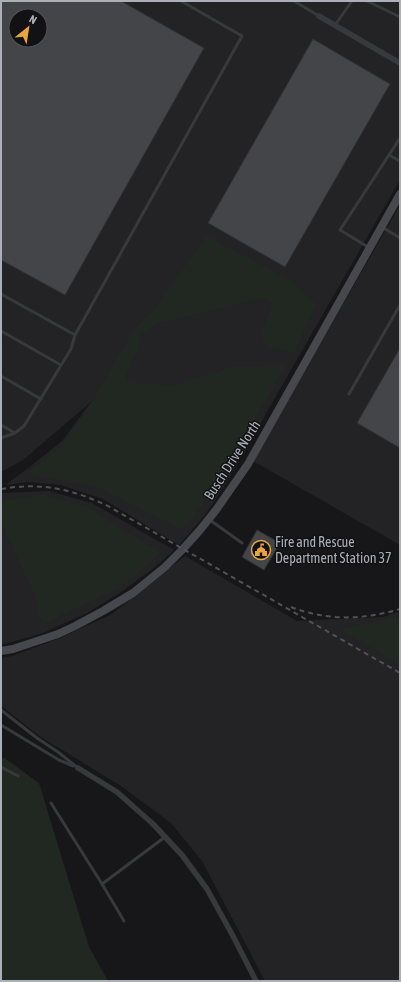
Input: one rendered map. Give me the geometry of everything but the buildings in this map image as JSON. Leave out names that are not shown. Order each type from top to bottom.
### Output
[{"type":"street","points":[[320,16],[400,63]]},
{"type":"street","name":"Busch Drive North","points":[[1,651],[13,649],[58,634],[103,612],[165,567],[183,549],[208,519],[248,464],[400,194]]},
{"type":"street","points":[[78,768],[117,792],[153,824],[182,855],[206,889],[233,936],[256,981]]},
{"type":"lane","points":[[1,438],[24,426],[71,349],[75,335],[242,36],[181,1]]},
{"type":"lane","points":[[294,1],[320,16]]},
{"type":"lane","points":[[334,24],[352,1]]},
{"type":"lane","points":[[367,1],[400,17]]},
{"type":"lane","points":[[370,248],[340,230],[400,138]]},
{"type":"lane","points":[[389,155],[400,161]]},
{"type":"lane","points":[[382,227],[400,238]]},
{"type":"lane","points":[[1,294],[75,335]]},
{"type":"lane","points":[[350,394],[400,305]]},
{"type":"lane","points":[[1,331],[61,365]]},
{"type":"lane","points":[[1,376],[41,399]]},
{"type":"lane","points":[[1,425],[14,432]]},
{"type":"lane","points":[[208,519],[242,543]]},
{"type":"lane","points":[[1,710],[78,768]]},
{"type":"lane","points":[[1,726],[59,760],[78,768]]},
{"type":"lane","points":[[1,767],[18,776]]},
{"type":"lane","points":[[51,803],[124,921]]},
{"type":"lane","points":[[102,884],[165,837]]},
{"type":"shaded area","points":[[1,1],[400,1],[400,180],[225,485],[205,515],[179,545],[103,499],[61,485],[30,482],[5,485],[62,441],[91,402],[23,460],[1,472]]},
{"type":"shaded area","points":[[400,205],[400,545],[253,461]]},
{"type":"shaded area","points":[[206,236],[292,281],[316,304],[294,353],[266,347],[261,334],[273,304],[265,298],[158,323],[141,335],[139,351],[130,363],[126,378],[130,383],[176,385],[232,367],[286,365],[212,492],[182,530],[97,487],[32,475],[30,471],[64,443],[92,402],[133,331],[158,305]]},
{"type":"shaded area","points":[[49,491],[92,503],[174,550],[155,567],[124,590],[89,612],[43,633],[1,645],[1,493]]},
{"type":"shaded area","points":[[43,495],[89,508],[160,553],[122,587],[42,624],[34,594],[1,522],[1,501]]},
{"type":"shaded area","points":[[185,556],[297,621],[383,617],[400,611],[400,981],[265,981],[202,861],[171,823],[121,786],[41,737],[1,706],[1,658],[12,656],[58,639],[112,614]]},
{"type":"shaded area","points":[[399,617],[400,664],[340,629]]},
{"type":"shaded area","points":[[3,757],[39,783],[89,947],[108,981],[1,981],[1,764]]},
{"type":"railway","points":[[1,489],[30,486],[56,488],[95,500],[400,673]]},
{"type":"railway","points":[[291,607],[305,612],[332,617],[359,617],[386,613],[400,609]]},
{"type":"place","name":"Fire and Rescue Department Station 37","points":[[261,550]]}]
